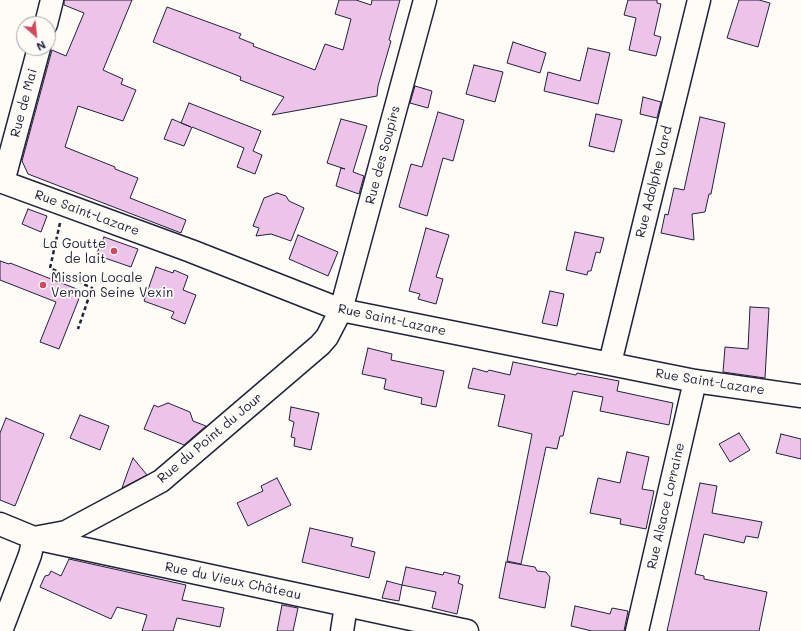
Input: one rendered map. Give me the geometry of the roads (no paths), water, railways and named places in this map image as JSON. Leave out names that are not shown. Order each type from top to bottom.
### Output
[{"type":"street","points":[[48,16],[52,0]]},
{"type":"street","name":"Rue des Soupirs","points":[[341,310],[425,0]]},
{"type":"street","name":"Rue Adolphe Vard","points":[[610,363],[699,0]]},
{"type":"street","name":"Rue de Mai","points":[[1,181],[37,56]]},
{"type":"street","name":"Rue Saint-Lazare","points":[[1,181],[192,252],[341,310],[695,381],[801,396]]},
{"type":"street","name":"Rue du Point du Jour","points":[[34,538],[66,532],[161,481],[320,345],[327,337],[341,310]]},
{"type":"street","name":"Rue Alsace Lorraine","points":[[637,631],[695,381]]},
{"type":"street","name":"Rue du Vieux Château","points":[[0,524],[34,538],[467,631]]},
{"type":"street","points":[[1,631],[30,555],[34,538]]},
{"type":"street","points":[[342,631],[346,606]]},
{"type":"place","name":"La Goutte de lait","points":[[114,251]]},
{"type":"place","name":"Mission Locale Vernon Seine Vexin","points":[[43,285]]}]
